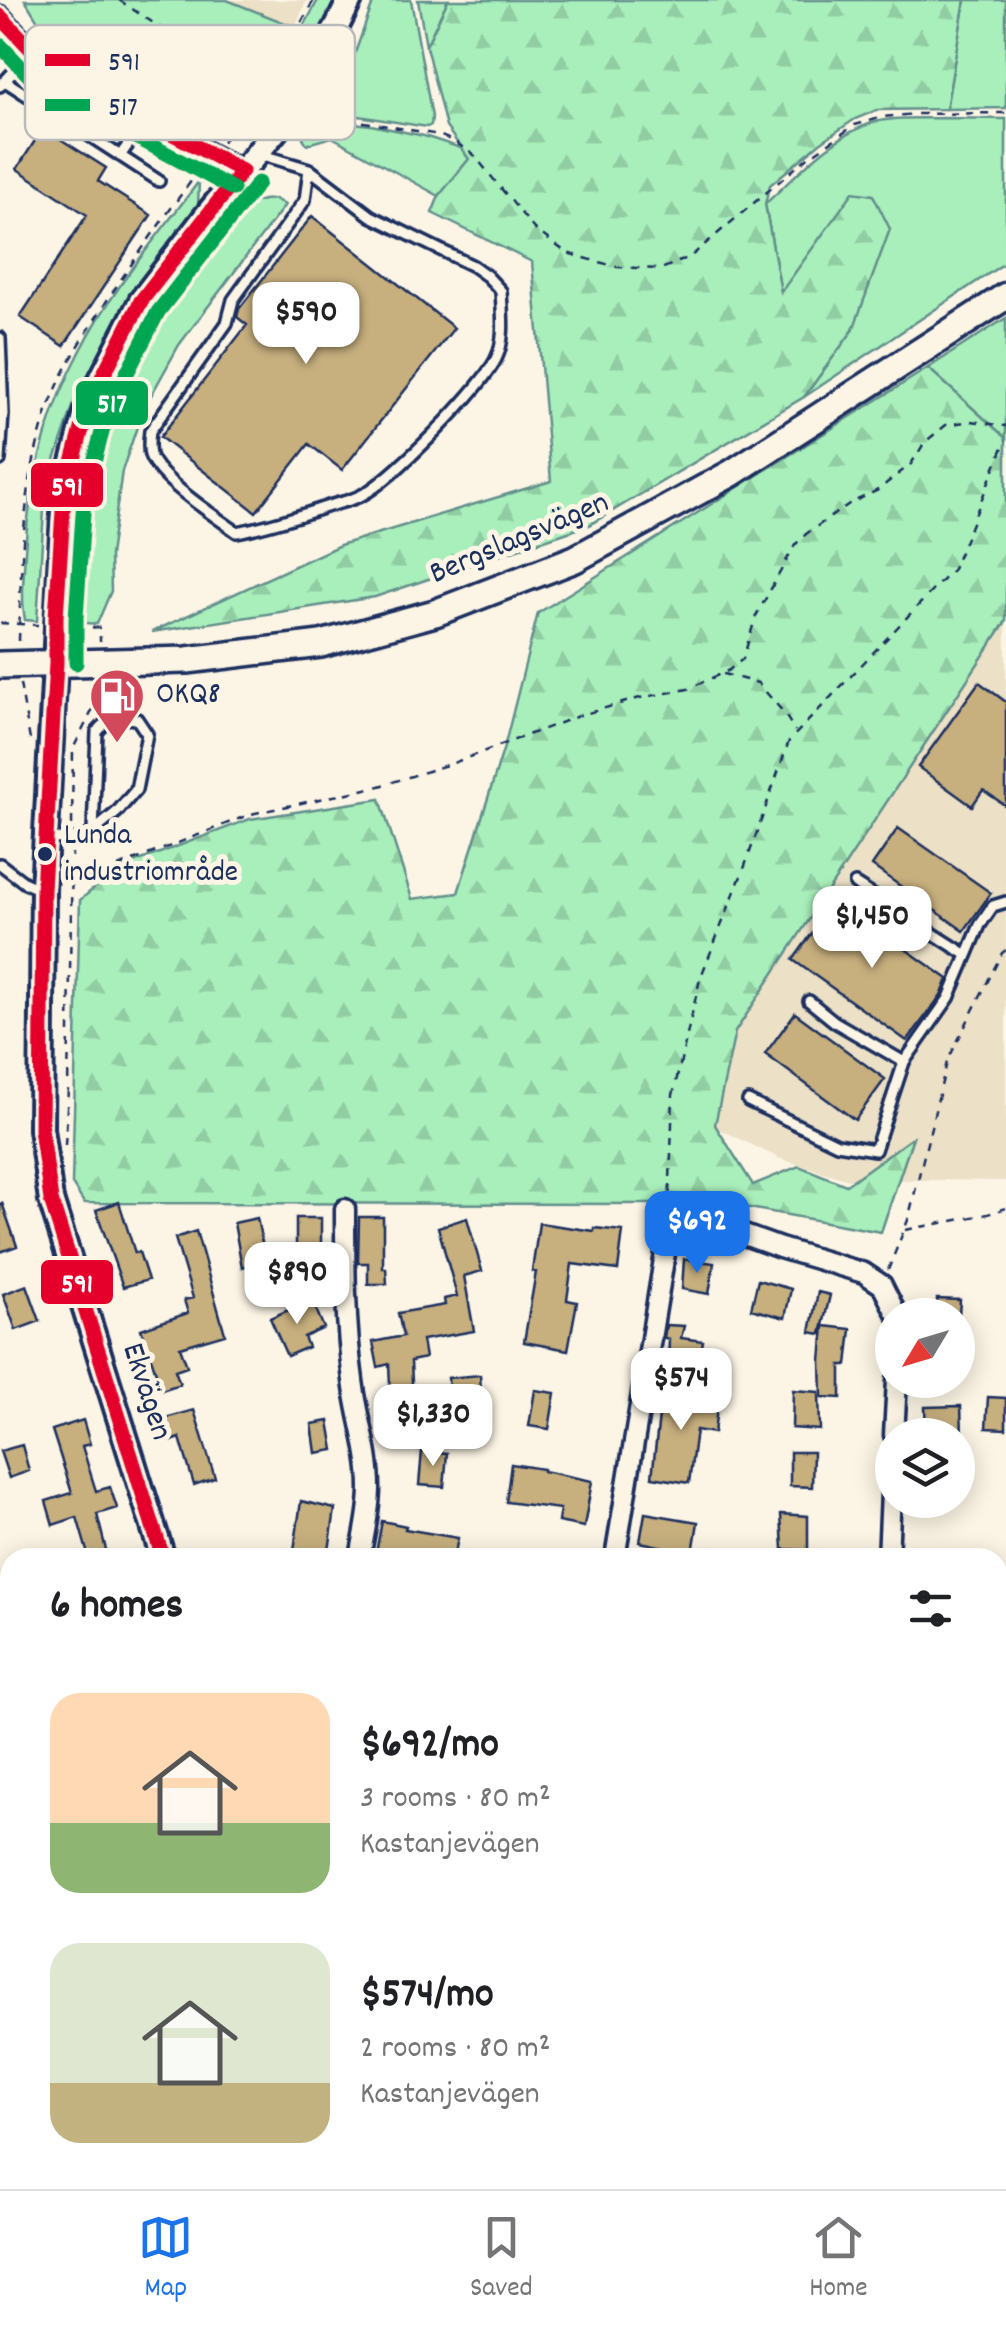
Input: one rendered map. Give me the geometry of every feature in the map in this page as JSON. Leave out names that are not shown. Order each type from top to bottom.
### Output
[{"type":"main road","name":"Bergslagsvägen","points":[[0,665],[187,660],[321,644],[436,613],[575,559],[732,473],[1006,296]]},
{"type":"street","name":"Ekvägen","points":[[338,25],[350,0]]},
{"type":"street","points":[[0,16],[25,43]]},
{"type":"street","points":[[198,140],[249,162]]},
{"type":"street","name":"Ekvägen","points":[[160,1548],[49,1188],[41,1129],[44,890],[64,496],[89,403],[141,301],[268,140]]},
{"type":"street","points":[[346,1209],[348,1342],[370,1488],[361,1548]]},
{"type":"street","points":[[617,1548],[668,1236],[678,1225],[691,1220],[726,1228],[864,1273],[882,1285],[888,1298]]},
{"type":"street","points":[[888,1548],[890,1518]]},
{"type":"lane","points":[[25,60],[2,84],[25,98]]},
{"type":"lane","points":[[94,140],[159,181]]},
{"type":"lane","points":[[120,156],[131,140]]},
{"type":"lane","points":[[249,162],[310,169],[371,216],[473,266],[501,291],[502,330],[497,357],[480,384],[400,465],[364,494],[279,523],[237,532],[186,494],[153,462],[148,450],[150,431],[226,323],[233,300],[305,200],[310,169]]},
{"type":"lane","points":[[0,338],[4,414],[0,460]]},
{"type":"lane","points":[[46,838],[83,840],[117,812],[136,790],[147,734],[137,719],[111,717],[96,732],[93,831]]},
{"type":"lane","points":[[0,864],[25,884],[44,890]]},
{"type":"lane","points":[[855,884],[967,955]]},
{"type":"lane","points":[[748,1101],[837,1144],[875,1150],[904,1062],[949,998],[980,926],[993,906],[1006,902]]},
{"type":"lane","points":[[810,1001],[835,1022],[904,1062]]},
{"type":"path","points":[[119,0],[156,25]]},
{"type":"path","points":[[300,25],[314,0]]},
{"type":"path","points":[[355,120],[439,134],[455,142],[474,154],[534,230],[566,253],[617,267],[661,269],[690,257],[807,158],[854,124],[916,114],[1006,113]]},
{"type":"path","points":[[72,878],[95,876],[251,814],[380,786],[581,715],[688,689],[721,674],[743,659],[756,616],[806,534],[849,504],[878,490],[911,464],[925,442],[946,426],[971,422],[1006,426]]},
{"type":"path","points":[[668,1236],[674,1096],[700,979],[789,741],[953,569],[1006,440]]},
{"type":"path","points":[[0,623],[19,625]]},
{"type":"path","points":[[64,1150],[73,749],[100,693],[100,662]]},
{"type":"path","points":[[721,674],[758,683],[796,732]]},
{"type":"path","points":[[882,1285],[904,1231],[946,1062],[1006,950]]},
{"type":"path","points":[[904,1231],[1006,1208]]},
{"type":"shaded area","points":[[227,0],[307,0],[296,25]]},
{"type":"shaded area","points":[[1006,620],[1006,1181],[846,1179],[781,1159],[705,1122],[729,1027]]},
{"type":"green space","points":[[25,0],[227,0],[290,25],[40,25]]},
{"type":"green space","points":[[318,0],[335,0],[322,25],[305,25]]},
{"type":"green space","points":[[374,0],[411,0],[431,125],[355,115],[355,53]]},
{"type":"green space","points":[[418,0],[448,0],[426,46]]},
{"type":"green space","points":[[448,0],[965,0],[946,109],[877,110],[855,119],[770,185],[765,204],[781,292],[853,192],[873,195],[890,229],[853,330],[804,397],[589,525],[375,597],[152,632],[340,545],[551,481],[532,262],[432,213],[439,196],[469,159],[446,127],[426,46]]},
{"type":"green space","points":[[965,0],[1006,0],[1006,108],[946,109]]},
{"type":"green space","points":[[889,119],[1006,119],[1006,262],[804,397],[853,330],[781,293],[765,204],[815,158],[857,129]]},
{"type":"green space","points":[[355,123],[424,136],[461,148],[469,159],[439,196],[337,140],[355,140]]},
{"type":"green space","points":[[199,181],[198,207],[112,329],[76,398],[55,460],[44,510],[37,621],[25,620],[27,525],[42,448],[58,399],[106,307]]},
{"type":"green space","points":[[275,199],[285,205],[179,345],[142,412],[122,471],[110,555],[111,591],[97,624],[76,622],[80,483],[91,444],[106,426],[120,397],[137,346],[239,207]]},
{"type":"green space","points":[[1006,318],[1006,438],[928,368]]},
{"type":"green space","points":[[928,368],[1006,438],[1006,621],[735,1032],[715,1125],[753,1185],[799,1166],[846,1185],[913,1137],[881,1232],[673,1194],[656,1204],[84,1203],[72,1184],[80,900],[117,869],[250,819],[380,799],[412,899],[458,893],[505,744],[538,613]]},
{"type":"building","points":[[35,140],[62,140],[106,168],[98,181],[151,215],[64,346],[20,317],[87,215],[17,169]]},
{"type":"building","points":[[312,216],[454,328],[342,470],[309,444],[256,512],[160,437],[247,325],[237,317],[239,309]]},
{"type":"building","points":[[979,682],[1006,702],[1006,806],[983,790],[972,806],[918,767]]},
{"type":"building","points":[[898,828],[991,893],[964,931],[872,866]]},
{"type":"building","points":[[836,900],[948,979],[942,994],[907,1041],[793,960]]},
{"type":"building","points":[[795,1013],[885,1079],[855,1120],[765,1054]]},
{"type":"building","points":[[119,1202],[148,1280],[123,1287],[96,1210]]},
{"type":"building","points":[[0,1204],[17,1246],[0,1252]]},
{"type":"building","points":[[359,1217],[383,1217],[383,1268],[387,1284],[368,1284],[368,1263],[358,1263]]},
{"type":"building","points":[[257,1218],[266,1262],[242,1267],[234,1223]]},
{"type":"building","points":[[296,1218],[321,1218],[321,1262],[296,1262]]},
{"type":"building","points":[[467,1218],[482,1271],[464,1276],[474,1331],[422,1340],[425,1358],[411,1361],[414,1426],[392,1427],[389,1364],[378,1367],[373,1342],[403,1336],[398,1313],[445,1305],[444,1299],[457,1296],[438,1227]]},
{"type":"building","points":[[539,1223],[623,1231],[618,1270],[572,1264],[567,1300],[577,1302],[568,1350],[524,1342],[536,1272],[532,1271]]},
{"type":"building","points":[[196,1231],[225,1334],[180,1347],[187,1366],[175,1370],[180,1384],[162,1390],[141,1329],[188,1313],[184,1300],[193,1298],[175,1238]]},
{"type":"building","points":[[684,1259],[714,1263],[709,1294],[682,1289]]},
{"type":"building","points":[[758,1280],[791,1289],[785,1318],[751,1309]]},
{"type":"building","points":[[27,1285],[40,1321],[16,1330],[3,1294]]},
{"type":"building","points":[[818,1292],[830,1295],[821,1334],[810,1332]]},
{"type":"building","points":[[312,1300],[324,1328],[304,1337],[308,1347],[287,1356],[270,1318]]},
{"type":"building","points":[[666,1325],[684,1326],[681,1338],[703,1341],[699,1362],[691,1360],[690,1368],[668,1366]]},
{"type":"building","points":[[824,1326],[851,1329],[847,1365],[841,1365],[841,1398],[822,1397]]},
{"type":"building","points":[[480,1375],[483,1425],[452,1428],[448,1378]]},
{"type":"building","points":[[535,1390],[555,1393],[549,1429],[529,1426]]},
{"type":"building","points":[[662,1390],[718,1399],[714,1433],[696,1430],[689,1483],[652,1477]]},
{"type":"building","points":[[793,1390],[819,1392],[820,1430],[792,1428]]},
{"type":"building","points":[[988,1397],[1006,1398],[1006,1429],[986,1428]]},
{"type":"building","points":[[961,1406],[961,1418],[925,1418],[925,1407]]},
{"type":"building","points":[[194,1410],[215,1478],[194,1485],[180,1438],[172,1441],[165,1418]]},
{"type":"building","points":[[83,1420],[90,1444],[82,1446],[96,1491],[110,1487],[117,1508],[97,1514],[106,1548],[86,1548],[77,1517],[53,1525],[46,1501],[72,1493],[52,1430]]},
{"type":"building","points":[[329,1421],[334,1450],[316,1453],[312,1424]]},
{"type":"building","points":[[22,1445],[29,1471],[9,1478],[0,1451]]},
{"type":"building","points":[[422,1451],[447,1453],[444,1487],[419,1485]]},
{"type":"building","points":[[790,1452],[813,1452],[812,1487],[790,1486]]},
{"type":"building","points":[[511,1464],[592,1481],[584,1527],[558,1522],[560,1509],[506,1502]]},
{"type":"building","points":[[301,1501],[335,1509],[329,1548],[294,1548]]},
{"type":"building","points":[[645,1513],[698,1522],[694,1548],[640,1542]]},
{"type":"building","points":[[781,1514],[808,1516],[808,1548],[783,1548]]},
{"type":"building","points":[[382,1521],[458,1538],[456,1548],[377,1548]]},
{"type":"transit line","name":"591","points":[[0,16],[25,43]]},
{"type":"transit line","name":"517","points":[[0,45],[25,71]]},
{"type":"transit line","name":"517","points":[[142,140],[233,189]]},
{"type":"transit line","name":"591","points":[[184,140],[242,171]]},
{"type":"transit line","name":"591","points":[[160,1548],[51,1200],[41,1129],[43,890],[56,617],[64,496],[89,403],[141,301],[242,171]]},
{"type":"transit line","name":"517","points":[[76,663],[84,499],[108,410],[158,312],[258,183]]},
{"type":"place","name":"OKQ8","points":[[117,745]]},
{"type":"place","name":"Lunda industriområde","points":[[45,854]]}]
